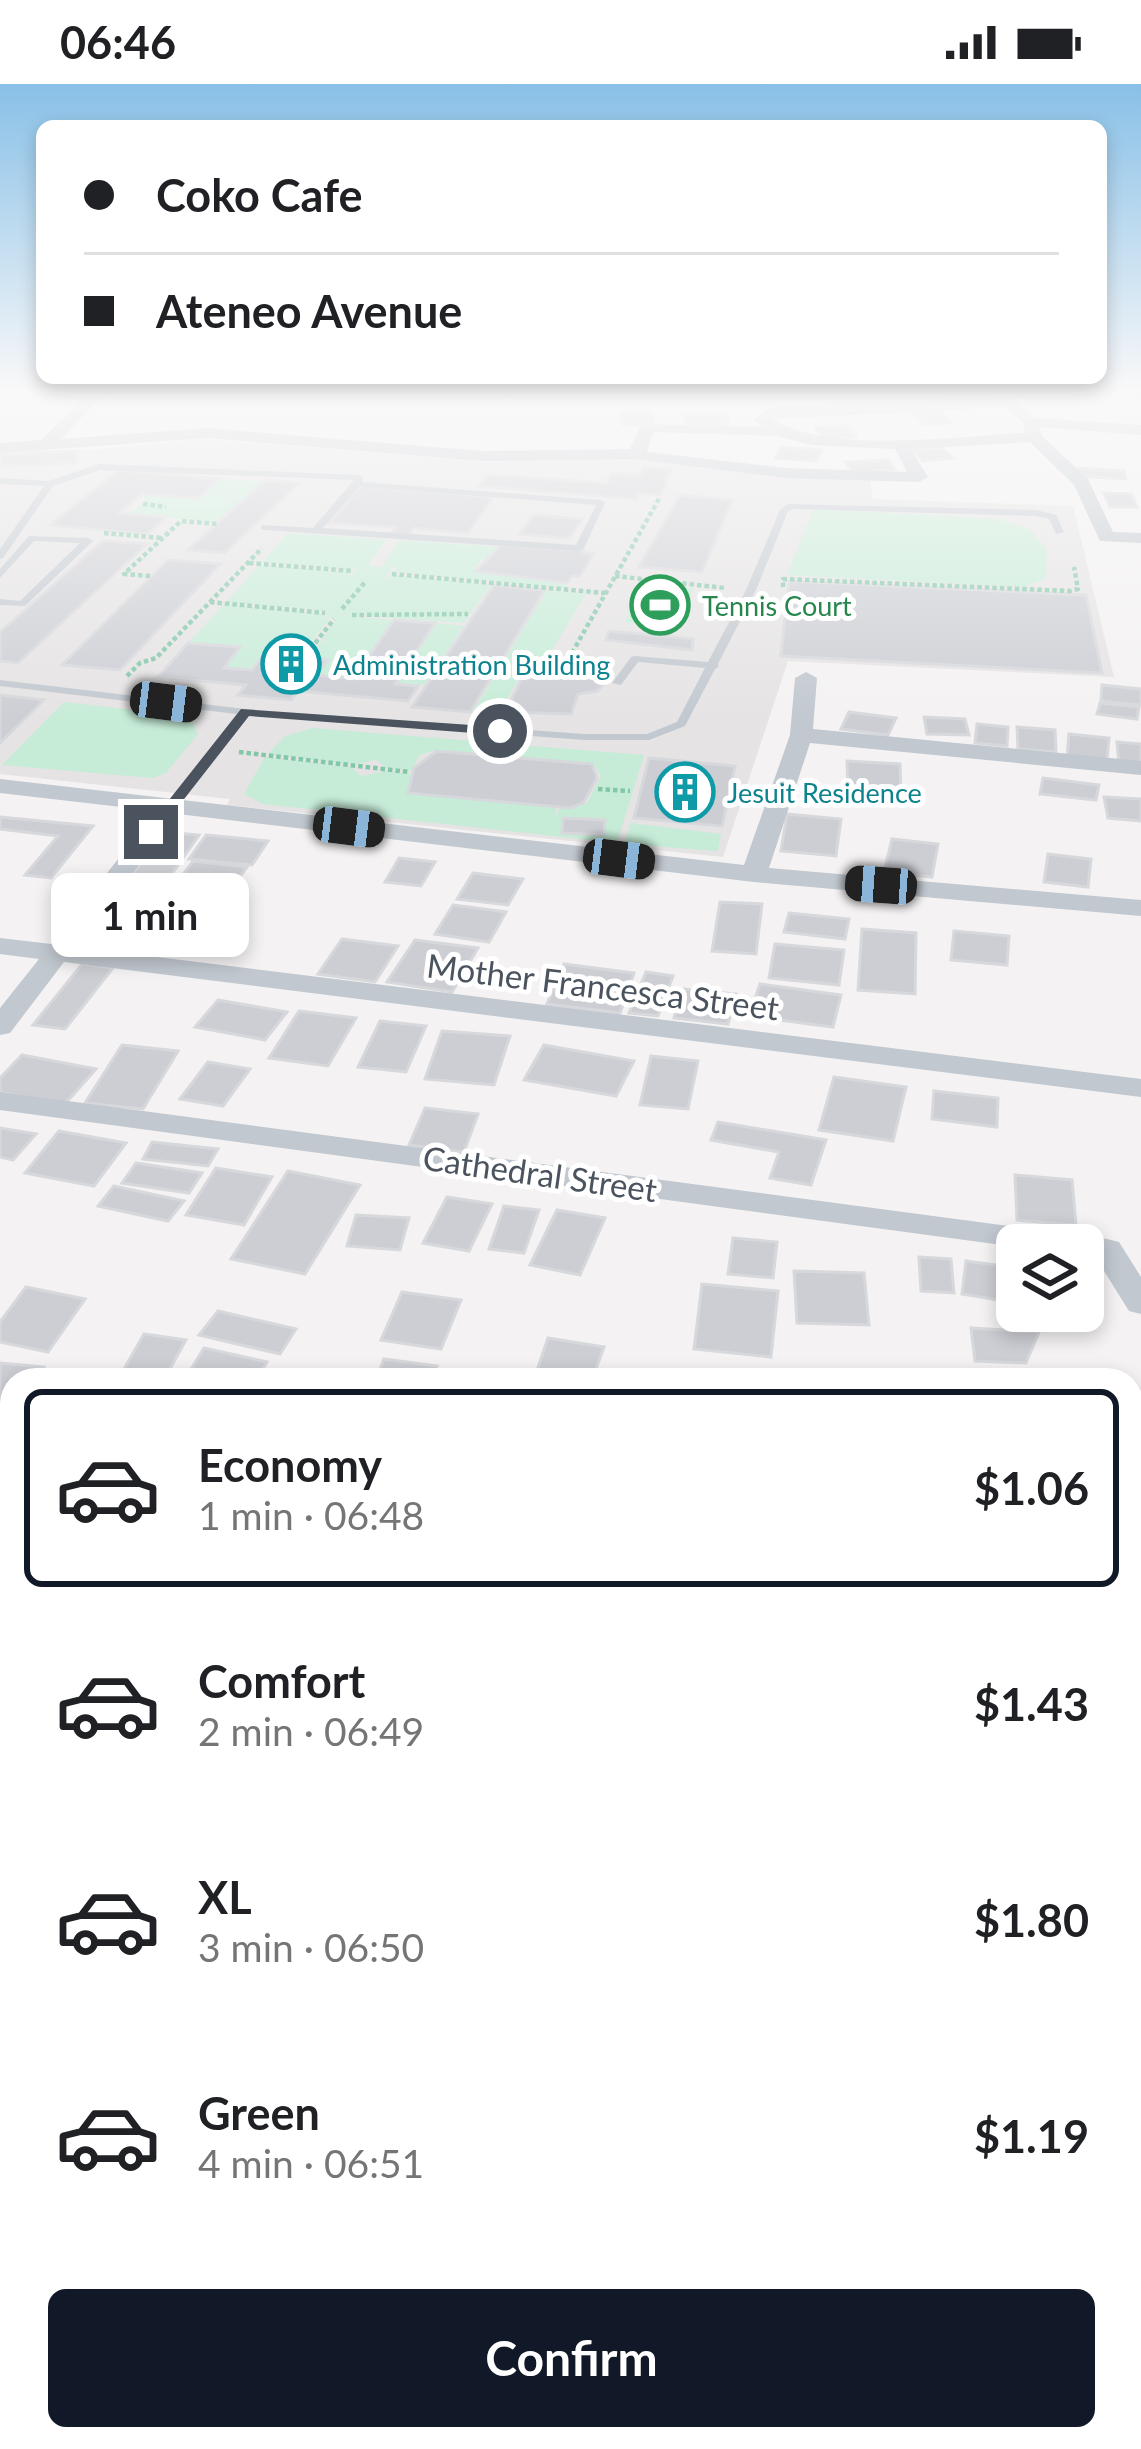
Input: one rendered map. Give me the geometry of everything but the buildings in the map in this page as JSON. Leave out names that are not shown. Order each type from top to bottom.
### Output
[{"type":"street","points":[[1090,501],[1106,537],[1141,538]]},
{"type":"street","points":[[754,874],[801,735],[806,678]]},
{"type":"street","points":[[801,735],[1141,769]]},
{"type":"street","points":[[0,786],[754,874],[1141,908]]},
{"type":"street","points":[[0,1027],[172,806]]},
{"type":"street","name":"Mother Francesca Street","points":[[0,946],[1141,1088]]},
{"type":"street","name":"Cathedral Street","points":[[0,1101],[996,1234]]},
{"type":"street","name":"Cathedral Street","points":[[1104,1249],[1141,1303]]},
{"type":"lane","points":[[0,556],[38,501]]},
{"type":"lane","points":[[316,530],[342,501]]},
{"type":"lane","points":[[263,527],[579,548],[601,503],[580,501]]},
{"type":"lane","points":[[0,683],[245,712],[584,737],[649,737],[669,733],[681,724],[751,590],[784,510],[791,506],[1036,513],[1053,517],[1059,532]]},
{"type":"lane","points":[[0,602],[22,604],[88,541],[14,537]]},
{"type":"lane","points":[[0,575],[32,538]]},
{"type":"lane","points":[[617,683],[635,659],[713,666]]},
{"type":"lane","points":[[172,806],[245,712]]},
{"type":"path","points":[[572,653],[658,501]]},
{"type":"path","points":[[143,504],[166,507]]},
{"type":"path","points":[[150,576],[124,574],[181,521],[217,524]]},
{"type":"path","points":[[123,680],[140,663],[156,658],[285,528]]},
{"type":"path","points":[[248,562],[353,571]]},
{"type":"path","points":[[615,576],[782,592],[783,579],[1070,591],[1078,589],[1074,567]]},
{"type":"path","points":[[392,574],[605,593]]},
{"type":"path","points":[[342,609],[365,580]]},
{"type":"path","points":[[210,602],[325,613]]},
{"type":"path","points":[[352,615],[468,614]]},
{"type":"path","points":[[306,655],[334,619]]},
{"type":"path","points":[[214,749],[409,772]]},
{"type":"path","points":[[598,789],[630,791]]},
{"type":"shaded area","points":[[0,501],[941,501],[1073,506],[1114,677],[788,661],[723,857],[227,805],[230,799],[0,774]]},
{"type":"green space","points":[[144,501],[241,501],[216,522],[120,513]]},
{"type":"green space","points":[[813,509],[999,519],[1030,530],[1047,549],[1046,578],[1023,587],[787,575]]},
{"type":"green space","points":[[287,533],[386,540],[368,565],[382,567],[399,540],[498,547],[474,571],[567,584],[564,588],[394,572],[397,568],[393,567],[382,582],[390,575],[491,585],[464,623],[354,615],[351,610],[352,616],[393,620],[352,678],[317,675],[328,660],[310,658],[336,619],[327,618],[325,611],[227,602],[259,565],[350,572],[348,579],[359,565],[353,570],[263,562]]},
{"type":"green space","name":"Tennis Court","points":[[643,584],[694,588],[677,626],[625,622]]},
{"type":"green space","points":[[547,590],[586,594],[547,658],[530,657],[499,715],[473,712]]},
{"type":"green space","points":[[224,604],[320,613],[329,620],[299,657],[263,654],[250,669],[226,667],[242,647],[189,642]]},
{"type":"green space","points":[[437,623],[464,626],[424,685],[397,683]]},
{"type":"green space","points":[[64,702],[176,715],[193,722],[198,734],[166,773],[152,778],[2,765]]},
{"type":"green space","points":[[313,728],[644,755],[617,843],[263,804],[244,794],[265,757],[351,767],[361,776],[385,771],[411,774],[407,793],[556,808],[555,818],[559,809],[587,803],[601,776],[593,763],[436,750],[420,755],[411,771],[387,768],[376,760],[352,765],[268,754],[285,736]]},
{"type":"green space","points":[[631,823],[721,834],[718,851],[624,844]]},
{"type":"place","name":"Tennis Court","points":[[660,605]]},
{"type":"place","name":"Administration Building","points":[[291,664]]},
{"type":"place","name":"Jesuit Residence","points":[[685,792]]},
{"type":"route","points":[[151,832],[245,712],[500,731]]}]
